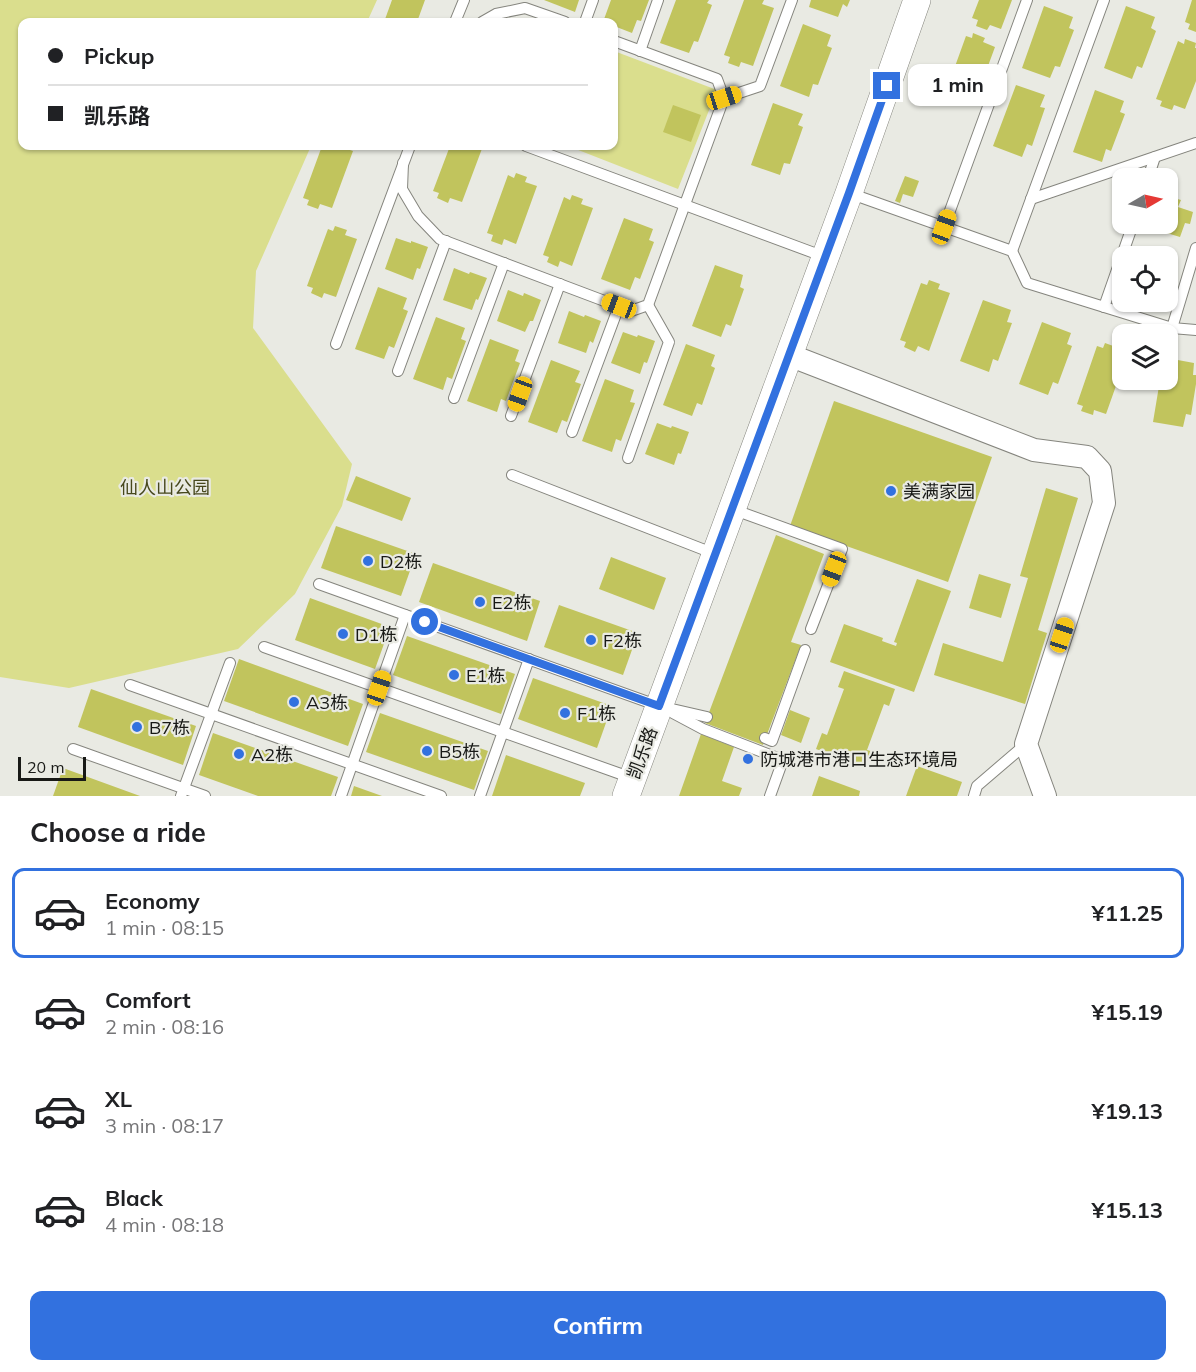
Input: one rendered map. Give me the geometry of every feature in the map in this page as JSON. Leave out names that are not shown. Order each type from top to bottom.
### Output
[{"type":"street","name":"凯乐路","points":[[629,787],[849,193],[917,0]]},
{"type":"street","points":[[789,356],[1034,450],[1087,457],[1100,471],[1104,503],[1026,744],[1045,796]]},
{"type":"lane","points":[[457,18],[464,0]]},
{"type":"lane","points":[[586,18],[593,0]]},
{"type":"lane","points":[[640,51],[658,0]]},
{"type":"lane","points":[[724,98],[760,86],[792,0]]},
{"type":"lane","points":[[944,227],[1027,0]]},
{"type":"lane","points":[[1104,0],[1012,251],[1027,283],[1159,324]]},
{"type":"lane","points":[[489,18],[527,4],[557,18]]},
{"type":"lane","points":[[618,43],[717,79],[724,98],[648,305],[669,342],[628,458]]},
{"type":"lane","points":[[1031,199],[1193,145],[1196,131]]},
{"type":"lane","points":[[336,344],[408,150]]},
{"type":"lane","points":[[537,150],[825,257]]},
{"type":"lane","points":[[1151,168],[1155,157]]},
{"type":"lane","points":[[403,163],[402,189],[418,216],[440,239],[631,311],[648,305]]},
{"type":"lane","points":[[849,193],[1012,251]]},
{"type":"lane","points":[[1104,307],[1130,234]]},
{"type":"lane","points":[[398,371],[446,241]]},
{"type":"lane","points":[[1173,324],[1196,248]]},
{"type":"lane","points":[[454,398],[504,263]]},
{"type":"lane","points":[[512,416],[560,284]]},
{"type":"lane","points":[[572,432],[619,306]]},
{"type":"lane","points":[[1178,328],[1196,330]]},
{"type":"lane","points":[[513,474],[715,554]]},
{"type":"lane","points":[[732,509],[842,549],[811,628]]},
{"type":"lane","points":[[319,584],[659,706],[707,717]]},
{"type":"lane","points":[[341,796],[405,615]]},
{"type":"lane","points":[[264,647],[503,732],[629,787]]},
{"type":"lane","points":[[765,738],[772,741],[805,650]]},
{"type":"lane","points":[[480,796],[529,659]]},
{"type":"lane","points":[[183,792],[230,663]]},
{"type":"lane","points":[[130,685],[441,796]]},
{"type":"lane","points":[[659,706],[703,729],[783,760],[770,796]]},
{"type":"lane","points":[[974,796],[977,786],[1026,744]]},
{"type":"lane","points":[[73,749],[183,792],[205,796]]},
{"type":"green space","name":"仙人山公园","points":[[0,0],[377,0],[369,18],[18,18],[18,150],[309,150],[256,271],[253,328],[352,464],[342,506],[295,594],[238,649],[69,688],[0,677]]},
{"type":"green space","points":[[618,53],[717,90],[678,189],[578,150],[618,150]]},
{"type":"building","points":[[392,0],[425,0],[418,18],[385,18]]},
{"type":"building","points":[[544,0],[579,0],[575,12]]},
{"type":"building","points":[[611,0],[649,0],[641,21],[637,20],[632,33],[618,28],[618,18],[604,18]]},
{"type":"building","points":[[676,0],[709,0],[707,3],[712,5],[698,42],[694,41],[689,53],[660,43]]},
{"type":"building","points":[[744,0],[764,0],[762,4],[774,8],[753,66],[741,62],[739,67],[728,63],[730,57],[724,55]]},
{"type":"building","points":[[811,0],[850,0],[847,7],[843,4],[838,17],[809,7]]},
{"type":"building","points":[[979,0],[1012,0],[1001,29],[990,25],[987,30],[976,26],[978,20],[972,18]]},
{"type":"building","points":[[1192,0],[1196,0],[1196,32],[1188,29],[1190,24],[1185,22]]},
{"type":"building","points":[[1044,6],[1073,17],[1069,28],[1074,30],[1060,67],[1055,66],[1050,78],[1022,68]]},
{"type":"building","points":[[1126,6],[1155,17],[1151,28],[1156,31],[1142,68],[1137,66],[1132,79],[1104,68]]},
{"type":"building","points":[[803,24],[831,35],[827,46],[832,48],[818,85],[813,84],[809,97],[780,86]]},
{"type":"building","points":[[973,33],[985,38],[983,42],[995,47],[974,104],[962,100],[960,105],[949,101],[951,96],[945,94],[966,36],[972,38]]},
{"type":"building","points":[[1185,39],[1196,43],[1196,81],[1185,109],[1174,105],[1172,110],[1160,106],[1162,101],[1156,99],[1178,41],[1184,44]]},
{"type":"building","points":[[1016,85],[1045,95],[1040,107],[1045,108],[1032,146],[1027,144],[1022,157],[993,146]]},
{"type":"building","points":[[1095,90],[1124,101],[1120,112],[1125,114],[1111,151],[1106,149],[1102,162],[1073,152]]},
{"type":"building","points":[[773,103],[803,114],[798,125],[803,127],[790,164],[784,163],[780,175],[751,165]]},
{"type":"building","points":[[673,105],[701,115],[691,142],[663,132]]},
{"type":"building","points":[[321,150],[353,151],[332,208],[320,204],[318,209],[307,205],[309,200],[303,198]]},
{"type":"building","points":[[448,150],[482,150],[462,202],[450,198],[448,203],[437,198],[439,193],[433,191]]},
{"type":"building","points":[[516,173],[527,177],[525,182],[537,186],[516,244],[504,239],[502,245],[491,241],[493,235],[487,233],[508,175],[514,178]]},
{"type":"building","points":[[905,176],[919,181],[913,197],[903,194],[900,203],[895,201]]},
{"type":"building","points":[[572,195],[583,199],[581,204],[593,208],[572,266],[560,261],[558,267],[547,262],[549,257],[543,255],[564,197],[570,200]]},
{"type":"building","points":[[1178,207],[1193,212],[1190,224],[1185,223],[1180,237],[1170,234],[1178,234]]},
{"type":"building","points":[[624,218],[653,229],[649,240],[654,242],[640,279],[635,277],[630,290],[601,279]]},
{"type":"building","points":[[335,226],[347,230],[345,235],[357,239],[336,297],[324,293],[322,298],[311,293],[313,288],[307,286],[328,229],[333,231]]},
{"type":"building","points":[[396,238],[428,247],[420,269],[417,268],[413,280],[385,269]]},
{"type":"building","points":[[715,265],[743,275],[740,287],[744,289],[731,326],[726,324],[721,337],[692,326]]},
{"type":"building","points":[[454,268],[487,278],[472,310],[443,300]]},
{"type":"building","points":[[929,280],[940,284],[938,289],[950,293],[929,351],[918,346],[915,352],[904,347],[906,342],[900,340],[921,283],[927,285]]},
{"type":"building","points":[[378,287],[407,298],[403,309],[408,311],[394,348],[389,346],[384,359],[355,349]]},
{"type":"building","points":[[508,290],[541,300],[533,321],[530,321],[525,332],[497,321]]},
{"type":"building","points":[[983,300],[1011,310],[1007,322],[1012,323],[998,361],[993,359],[989,372],[960,361]]},
{"type":"building","points":[[569,311],[601,321],[593,343],[590,341],[586,353],[558,343]]},
{"type":"building","points":[[436,317],[465,328],[461,339],[466,341],[452,379],[447,377],[443,390],[413,379]]},
{"type":"building","points":[[1042,322],[1071,333],[1067,344],[1072,346],[1058,384],[1053,382],[1048,395],[1019,384]]},
{"type":"building","points":[[623,332],[655,341],[647,363],[644,362],[640,374],[611,363]]},
{"type":"building","points":[[490,339],[519,350],[515,361],[520,363],[506,401],[501,399],[497,412],[467,401]]},
{"type":"building","points":[[1105,343],[1112,346],[1112,390],[1115,390],[1106,414],[1094,410],[1093,415],[1081,411],[1083,406],[1077,404],[1097,346],[1103,348]]},
{"type":"building","points":[[686,344],[715,355],[711,366],[715,368],[702,405],[697,403],[692,416],[663,405]]},
{"type":"building","points":[[551,360],[580,371],[575,382],[581,384],[567,422],[562,420],[557,433],[528,422]]},
{"type":"building","points":[[1178,360],[1194,363],[1193,375],[1196,375],[1196,384],[1191,415],[1186,414],[1183,427],[1153,422],[1158,390],[1178,390]]},
{"type":"building","points":[[605,379],[634,390],[630,402],[635,403],[621,441],[616,439],[612,452],[582,441]]},
{"type":"building","name":"美满家园","points":[[834,401],[992,457],[948,582],[790,526]]},
{"type":"building","points":[[657,423],[689,432],[681,454],[678,453],[674,465],[645,454]]},
{"type":"building","points":[[356,476],[411,498],[402,521],[346,500]]},
{"type":"building","points":[[1046,488],[1078,498],[1038,630],[1047,633],[1025,704],[934,675],[943,643],[1003,662],[1028,578],[1020,576]]},
{"type":"building","name":"D2栋","points":[[336,526],[416,554],[401,596],[321,568]]},
{"type":"building","points":[[776,535],[824,554],[791,642],[801,645],[763,745],[705,723]]},
{"type":"building","points":[[611,557],[666,578],[654,610],[599,589]]},
{"type":"building","name":"E2栋","points":[[433,563],[540,601],[527,641],[419,602]]},
{"type":"building","points":[[979,574],[1011,584],[1001,618],[969,608]]},
{"type":"building","points":[[917,579],[951,591],[914,692],[830,662],[844,624],[883,638],[882,641],[896,646],[897,643],[894,642]]},
{"type":"building","name":"D1栋","points":[[310,598],[390,627],[375,669],[295,640]]},
{"type":"building","name":"F2栋","points":[[559,605],[638,633],[623,675],[544,647]]},
{"type":"building","name":"E1栋","points":[[407,636],[515,674],[501,714],[393,675]]},
{"type":"building","name":"A3栋","points":[[239,659],[363,704],[348,746],[224,701]]},
{"type":"building","points":[[844,671],[895,689],[889,706],[884,704],[867,750],[871,751],[865,767],[816,749],[822,733],[827,735],[844,689],[838,687]]},
{"type":"building","name":"F1栋","points":[[533,678],[612,706],[597,748],[518,719]]},
{"type":"building","name":"B7栋","points":[[91,689],[196,726],[183,765],[78,727]]},
{"type":"building","points":[[790,710],[810,718],[801,743],[781,735]]},
{"type":"building","name":"B5栋","points":[[380,713],[488,751],[474,790],[366,752]]},
{"type":"building","name":"A2栋","points":[[213,733],[338,777],[331,796],[258,796],[199,775]]},
{"type":"building","points":[[701,734],[734,747],[722,781],[742,788],[739,796],[679,796]]},
{"type":"building","points":[[506,755],[585,783],[580,796],[492,796]]},
{"type":"building","points":[[917,766],[962,782],[957,796],[906,796]]},
{"type":"building","points":[[63,768],[140,796],[53,796]]},
{"type":"building","points":[[819,776],[860,791],[859,796],[812,796]]},
{"type":"building","points":[[354,786],[382,796],[351,796]]},
{"type":"place","name":"美满家园","points":[[891,491]]},
{"type":"place","name":"D2栋","points":[[368,561]]},
{"type":"place","name":"E2栋","points":[[480,602]]},
{"type":"place","name":"D1栋","points":[[343,634]]},
{"type":"place","name":"F2栋","points":[[591,640]]},
{"type":"place","name":"E1栋","points":[[454,675]]},
{"type":"place","name":"A3栋","points":[[294,702]]},
{"type":"place","name":"F1栋","points":[[565,713]]},
{"type":"place","name":"B7栋","points":[[137,727]]},
{"type":"place","name":"B5栋","points":[[427,751]]},
{"type":"place","name":"A2栋","points":[[239,754]]},
{"type":"place","name":"防城港市港口生态环境局","points":[[748,759]]},
{"type":"route","points":[[425,622],[659,706],[887,86]]}]
